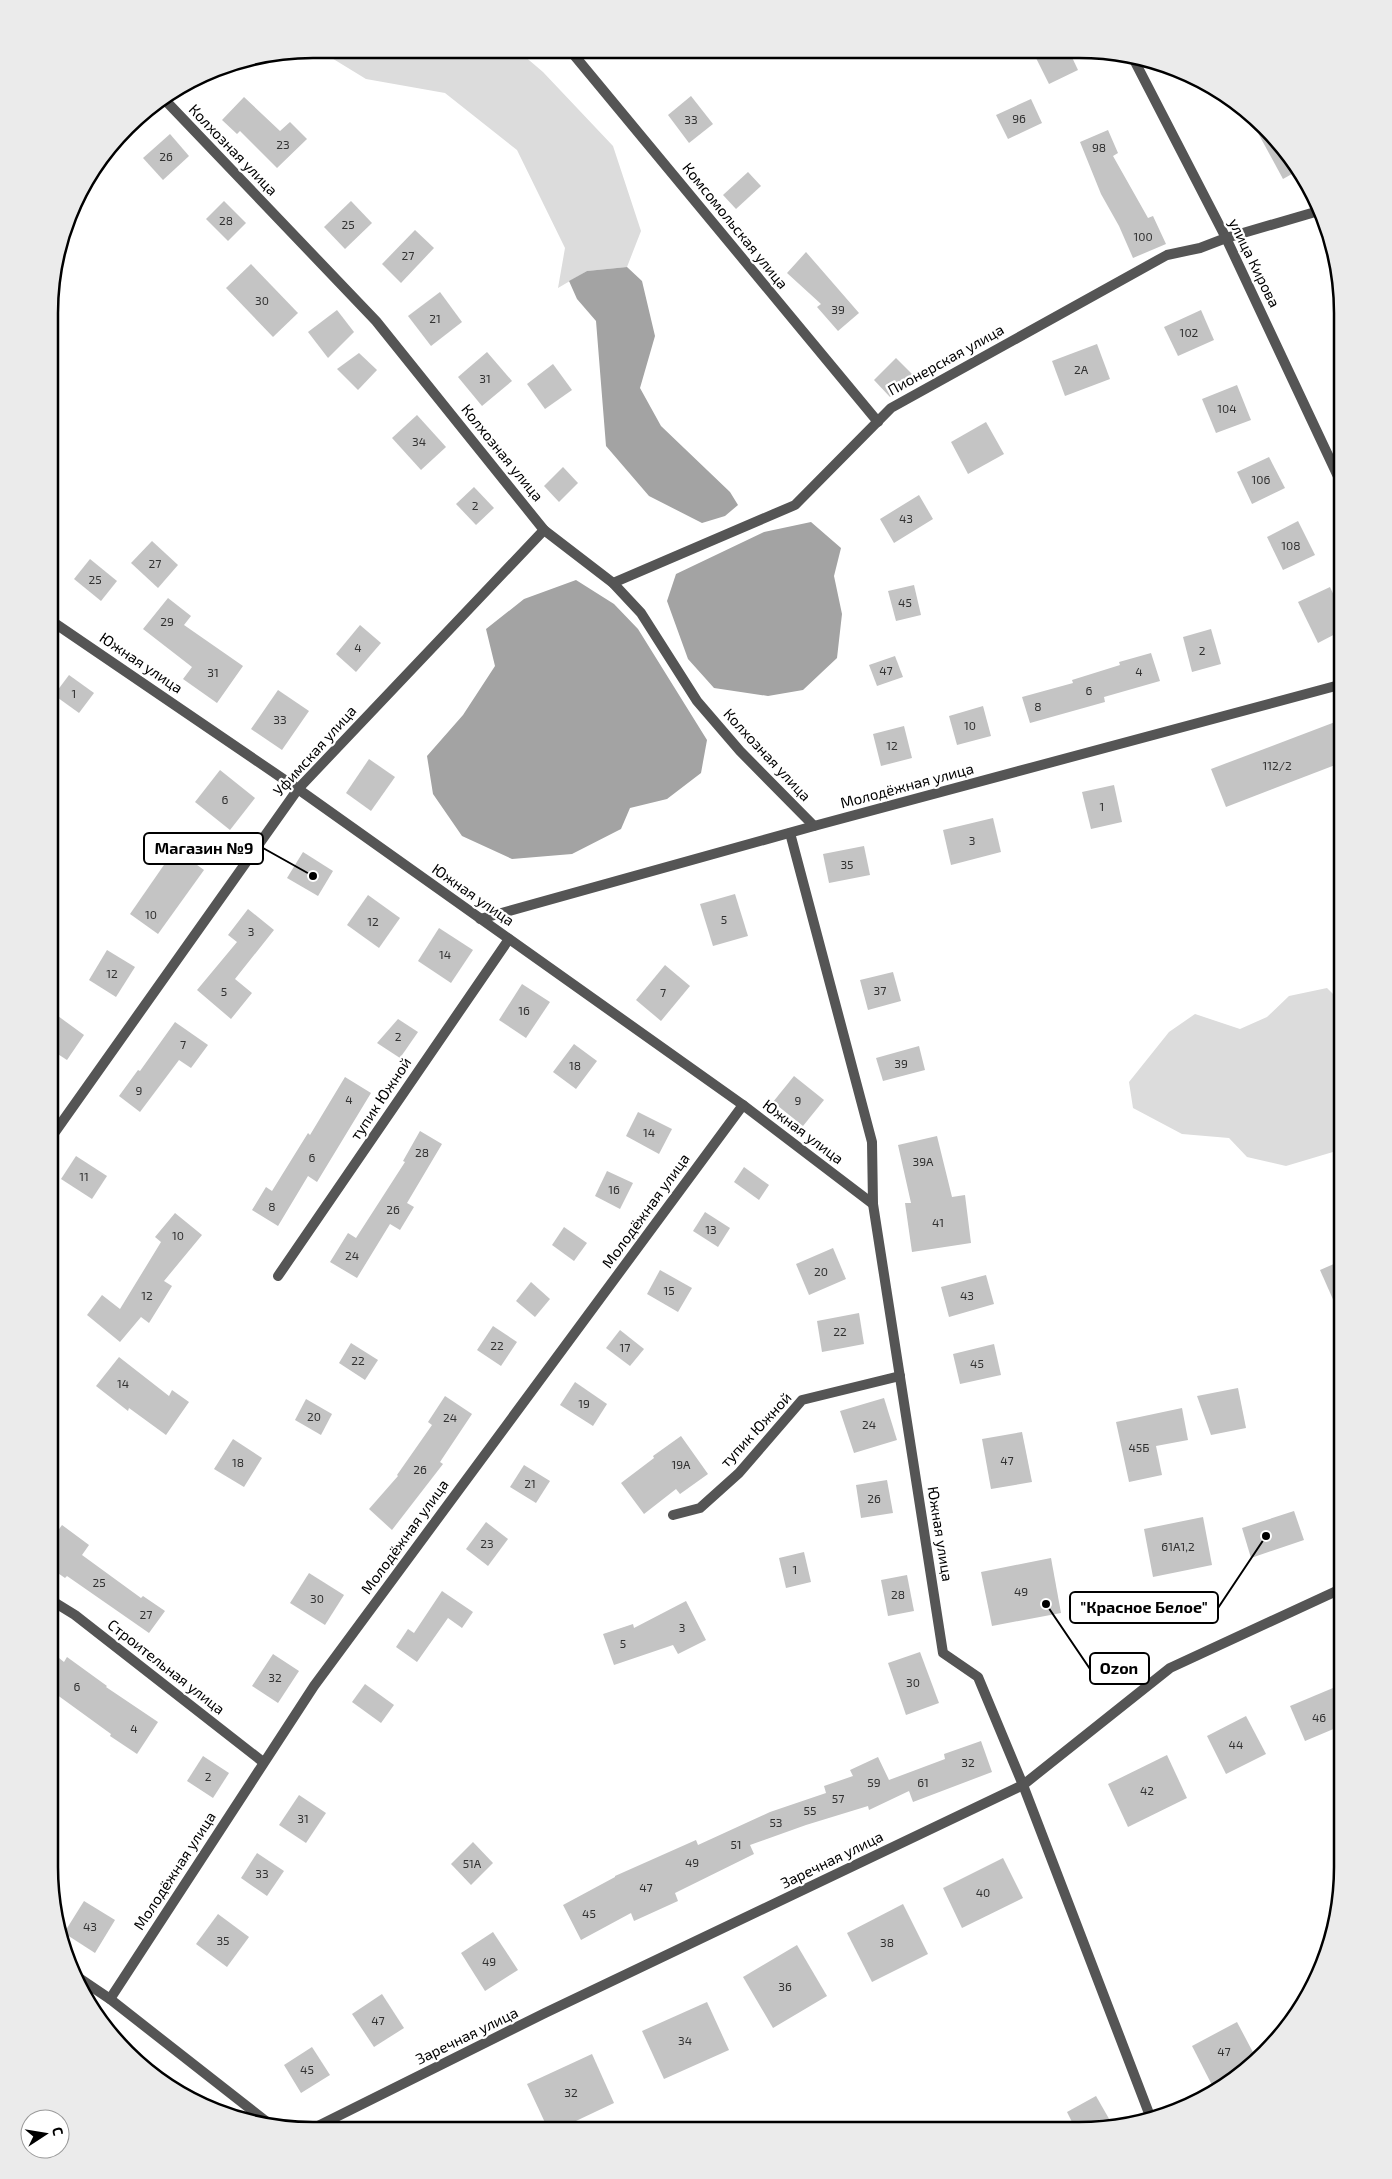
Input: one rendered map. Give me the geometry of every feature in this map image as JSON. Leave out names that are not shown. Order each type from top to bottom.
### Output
[{"type":"street","name":"Комсомольская улица","points":[[576,58],[878,422]]},
{"type":"street","name":"улица Кирова","points":[[1136,64],[1226,238],[1334,468]]},
{"type":"street","name":"Колхозная улица","points":[[168,103],[376,321],[544,530],[614,583],[641,613],[697,701],[740,750],[814,826]]},
{"type":"street","name":"Пионерская улица","points":[[614,583],[795,505],[891,408],[1167,255],[1200,248],[1226,238],[1314,212]]},
{"type":"street","name":"Уфимская улица","points":[[58,1128],[298,789],[544,530]]},
{"type":"street","name":"Южная улица","points":[[58,625],[298,789],[743,1105],[873,1204]]},
{"type":"street","name":"Молодёжная улица","points":[[480,919],[814,826],[1334,686]]},
{"type":"street","name":"Южная улица","points":[[790,833],[872,1142],[873,1204],[943,1653],[978,1677],[1023,1785],[1148,2112]]},
{"type":"street","name":"тупик Южной","points":[[278,1276],[509,939]]},
{"type":"street","name":"Молодёжная улица","points":[[110,1999],[314,1686],[743,1105]]},
{"type":"street","name":"тупик Южной","points":[[673,1515],[700,1508],[739,1473],[802,1400],[900,1376]]},
{"type":"street","name":"Заречная улица","points":[[326,2122],[545,2013],[1023,1785],[1170,1668],[1334,1592]]},
{"type":"street","name":"Строительная улица","points":[[58,1605],[83,1621],[263,1762]]},
{"type":"street","points":[[86,1983],[110,1999],[259,2116]]},
{"type":"shaded area","points":[[332,58],[527,58],[543,72],[613,146],[641,231],[627,267],[587,271],[558,288],[565,248],[517,150],[445,93],[366,79]]},
{"type":"shaded area","points":[[627,267],[642,281],[655,336],[640,388],[661,426],[730,492],[738,505],[725,516],[702,523],[649,496],[606,446],[596,321],[577,299],[569,281],[587,271]]},
{"type":"shaded area","points":[[811,522],[841,548],[834,576],[842,614],[837,658],[803,690],[768,696],[714,688],[688,659],[667,601],[676,574],[764,532]]},
{"type":"shaded area","points":[[576,580],[614,604],[638,629],[707,740],[701,773],[667,799],[630,808],[621,829],[572,854],[512,859],[462,836],[433,794],[427,756],[463,715],[495,666],[486,629],[524,599]]},
{"type":"shaded area","points":[[1327,988],[1334,995],[1334,1152],[1286,1166],[1247,1157],[1229,1138],[1182,1134],[1133,1108],[1129,1082],[1169,1032],[1195,1014],[1240,1029],[1267,1017],[1289,996]]},
{"type":"building","points":[[1036,58],[1072,58],[1078,70],[1049,84]]},
{"type":"building","points":[[691,96],[713,124],[689,143],[668,115]]},
{"type":"building","points":[[244,97],[280,131],[290,122],[307,139],[277,168],[240,131],[237,134],[222,120]]},
{"type":"building","points":[[1031,99],[1042,123],[1008,139],[996,115]]},
{"type":"building","points":[[1255,128],[1282,157],[1293,174],[1283,179]]},
{"type":"building","points":[[1108,130],[1118,153],[1113,156],[1148,218],[1153,216],[1166,244],[1133,258],[1119,226],[1101,194],[1080,142]]},
{"type":"building","points":[[170,134],[189,156],[163,180],[143,158]]},
{"type":"building","points":[[748,172],[761,186],[736,209],[723,195]]},
{"type":"building","points":[[224,201],[246,223],[228,241],[206,219]]},
{"type":"building","points":[[351,201],[372,223],[345,249],[324,227]]},
{"type":"building","points":[[415,230],[434,248],[401,283],[382,264]]},
{"type":"building","points":[[806,252],[859,313],[838,331],[817,307],[821,304],[787,273]]},
{"type":"building","points":[[251,264],[298,313],[273,337],[226,288]]},
{"type":"building","points":[[440,292],[462,322],[431,346],[408,316]]},
{"type":"building","points":[[337,310],[354,332],[328,358],[308,332]]},
{"type":"building","points":[[1201,310],[1214,340],[1178,356],[1164,327]]},
{"type":"building","points":[[1097,344],[1110,379],[1065,396],[1052,361]]},
{"type":"building","points":[[487,352],[512,381],[482,406],[458,377]]},
{"type":"building","points":[[359,353],[377,370],[358,390],[337,369]]},
{"type":"building","points":[[896,358],[913,375],[890,397],[874,380]]},
{"type":"building","points":[[553,364],[572,390],[545,409],[527,384]]},
{"type":"building","points":[[1237,385],[1251,420],[1216,433],[1202,399]]},
{"type":"building","points":[[417,415],[446,447],[421,470],[392,438]]},
{"type":"building","points":[[986,422],[1004,454],[968,474],[951,442]]},
{"type":"building","points":[[1269,457],[1285,488],[1252,504],[1237,472]]},
{"type":"building","points":[[563,467],[578,483],[559,502],[544,486]]},
{"type":"building","points":[[474,487],[494,508],[476,525],[456,504]]},
{"type":"building","points":[[919,495],[933,519],[894,543],[880,519]]},
{"type":"building","points":[[1298,521],[1315,555],[1283,570],[1267,537]]},
{"type":"building","points":[[152,541],[178,565],[158,588],[131,563]]},
{"type":"building","points":[[90,559],[117,581],[101,601],[74,579]]},
{"type":"building","points":[[914,585],[921,615],[896,621],[888,591]]},
{"type":"building","points":[[1330,587],[1334,596],[1334,635],[1318,643],[1298,602]]},
{"type":"building","points":[[168,598],[191,616],[184,625],[243,666],[217,703],[183,679],[192,667],[143,629]]},
{"type":"building","points":[[360,625],[381,643],[356,672],[336,654]]},
{"type":"building","points":[[1211,629],[1221,664],[1192,672],[1183,637]]},
{"type":"building","points":[[1151,653],[1160,681],[1104,697],[1105,702],[1030,723],[1022,697],[1073,683],[1072,680],[1120,665],[1119,662]]},
{"type":"building","points":[[895,656],[903,677],[877,686],[869,665]]},
{"type":"building","points":[[69,675],[94,693],[79,713],[58,698],[58,690]]},
{"type":"building","points":[[278,690],[309,711],[282,750],[251,729]]},
{"type":"building","points":[[983,706],[991,736],[957,745],[949,716]]},
{"type":"building","points":[[1334,722],[1334,765],[1226,807],[1211,769]]},
{"type":"building","points":[[904,726],[912,758],[881,766],[873,734]]},
{"type":"building","points":[[369,759],[395,777],[371,811],[346,793]]},
{"type":"building","points":[[220,770],[255,798],[230,830],[195,802]]},
{"type":"building","points":[[1114,785],[1122,822],[1091,829],[1082,792]]},
{"type":"building","points":[[993,818],[1001,852],[951,865],[943,830]]},
{"type":"building","points":[[864,846],[870,875],[829,883],[823,854]]},
{"type":"building","points":[[175,849],[204,870],[158,934],[130,914]]},
{"type":"building","points":[[303,852],[333,871],[318,896],[287,878]]},
{"type":"building","points":[[735,894],[748,936],[713,946],[700,904]]},
{"type":"building","points":[[368,895],[400,918],[379,948],[347,925]]},
{"type":"building","points":[[248,909],[274,930],[235,979],[252,993],[231,1019],[197,990],[237,942],[228,935]]},
{"type":"building","points":[[439,928],[473,950],[451,983],[418,961]]},
{"type":"building","points":[[107,950],[135,967],[116,997],[89,980]]},
{"type":"building","points":[[665,965],[690,986],[661,1021],[636,1000]]},
{"type":"building","points":[[893,972],[901,1001],[868,1010],[860,980]]},
{"type":"building","points":[[522,984],[550,1002],[526,1038],[499,1020]]},
{"type":"building","points":[[58,1016],[84,1035],[67,1060],[58,1054]]},
{"type":"building","points":[[398,1019],[418,1032],[400,1058],[377,1043]]},
{"type":"building","points":[[175,1022],[208,1045],[191,1068],[179,1060],[140,1112],[119,1096],[138,1070],[140,1071]]},
{"type":"building","points":[[574,1044],[597,1061],[576,1089],[553,1072]]},
{"type":"building","points":[[919,1046],[925,1070],[883,1081],[876,1058]]},
{"type":"building","points":[[794,1076],[824,1100],[803,1126],[773,1102]]},
{"type":"building","points":[[345,1077],[371,1093],[317,1182],[308,1176],[278,1226],[252,1210],[266,1187],[272,1191],[308,1133],[310,1135]]},
{"type":"building","points":[[638,1112],[672,1129],[659,1154],[626,1136]]},
{"type":"building","points":[[420,1131],[442,1144],[407,1203],[414,1207],[400,1230],[390,1224],[357,1278],[330,1262],[348,1233],[356,1238],[405,1162],[403,1161]]},
{"type":"building","points":[[937,1136],[952,1197],[965,1195],[971,1243],[912,1252],[905,1203],[911,1203],[898,1145]]},
{"type":"building","points":[[76,1156],[107,1176],[92,1199],[61,1179]]},
{"type":"building","points":[[744,1167],[769,1185],[759,1200],[734,1182]]},
{"type":"building","points":[[607,1171],[633,1183],[620,1209],[595,1196]]},
{"type":"building","points":[[705,1212],[730,1228],[718,1247],[693,1231]]},
{"type":"building","points":[[175,1213],[202,1235],[164,1281],[172,1286],[149,1323],[141,1317],[120,1342],[87,1315],[102,1295],[120,1309],[161,1242],[155,1237]]},
{"type":"building","points":[[564,1227],[587,1243],[574,1261],[552,1245]]},
{"type":"building","points":[[833,1248],[846,1279],[809,1295],[796,1264]]},
{"type":"building","points":[[1334,1264],[1334,1302],[1320,1270]]},
{"type":"building","points":[[660,1270],[692,1288],[678,1312],[647,1294]]},
{"type":"building","points":[[986,1275],[994,1304],[949,1317],[941,1287]]},
{"type":"building","points":[[531,1282],[550,1299],[535,1317],[516,1301]]},
{"type":"building","points":[[859,1313],[864,1344],[822,1352],[817,1321]]},
{"type":"building","points":[[493,1326],[517,1342],[501,1366],[477,1350]]},
{"type":"building","points":[[620,1330],[644,1349],[630,1366],[606,1348]]},
{"type":"building","points":[[351,1343],[378,1360],[365,1380],[339,1363]]},
{"type":"building","points":[[994,1344],[1001,1375],[960,1384],[953,1354]]},
{"type":"building","points":[[119,1357],[169,1396],[172,1390],[189,1402],[166,1435],[129,1408],[128,1411],[96,1386]]},
{"type":"building","points":[[575,1382],[607,1404],[593,1426],[560,1405]]},
{"type":"building","points":[[1238,1388],[1246,1428],[1211,1435],[1197,1396]]},
{"type":"building","points":[[445,1396],[472,1414],[440,1462],[443,1464],[392,1530],[369,1509],[398,1476],[432,1425],[428,1422]]},
{"type":"building","points":[[884,1398],[897,1440],[854,1453],[840,1411]]},
{"type":"building","points":[[306,1399],[332,1414],[321,1435],[295,1420]]},
{"type":"building","points":[[1182,1408],[1188,1440],[1156,1446],[1162,1475],[1129,1482],[1116,1422]]},
{"type":"building","points":[[1022,1432],[1032,1482],[991,1489],[982,1439]]},
{"type":"building","points":[[681,1436],[708,1474],[680,1494],[676,1489],[644,1514],[621,1483],[654,1458],[653,1456]]},
{"type":"building","points":[[233,1439],[262,1458],[244,1487],[214,1469]]},
{"type":"building","points":[[524,1465],[550,1481],[536,1503],[510,1487]]},
{"type":"building","points":[[887,1480],[893,1513],[861,1518],[856,1485]]},
{"type":"building","points":[[1294,1511],[1304,1540],[1251,1558],[1242,1528]]},
{"type":"building","points":[[1203,1517],[1212,1565],[1153,1577],[1144,1529]]},
{"type":"building","points":[[486,1522],[508,1539],[488,1566],[466,1549]]},
{"type":"building","points":[[62,1525],[89,1545],[82,1555],[141,1598],[143,1596],[165,1611],[149,1633],[67,1576],[65,1578],[58,1573],[58,1531]]},
{"type":"building","points":[[804,1552],[811,1582],[786,1588],[779,1558]]},
{"type":"building","points":[[1051,1558],[1061,1613],[992,1626],[981,1572]]},
{"type":"building","points":[[309,1573],[344,1595],[325,1625],[290,1603]]},
{"type":"building","points":[[907,1575],[914,1611],[888,1616],[881,1580]]},
{"type":"building","points":[[442,1591],[473,1612],[462,1628],[448,1618],[417,1662],[396,1647],[408,1629],[414,1633]]},
{"type":"building","points":[[686,1601],[706,1640],[678,1654],[673,1645],[614,1665],[603,1634],[633,1624],[634,1628]]},
{"type":"building","points":[[920,1652],[939,1703],[906,1715],[888,1663]]},
{"type":"building","points":[[273,1654],[299,1671],[278,1703],[252,1686]]},
{"type":"building","points":[[58,1657],[64,1662],[67,1657],[106,1687],[158,1722],[137,1754],[110,1736],[111,1734],[58,1696]]},
{"type":"building","points":[[365,1684],[394,1705],[381,1723],[352,1702]]},
{"type":"building","points":[[1333,1688],[1334,1729],[1305,1741],[1290,1706]]},
{"type":"building","points":[[1246,1716],[1266,1754],[1226,1774],[1207,1736]]},
{"type":"building","points":[[981,1741],[992,1772],[913,1802],[909,1791],[869,1810],[868,1806],[750,1845],[754,1854],[675,1893],[678,1901],[634,1921],[631,1913],[581,1940],[563,1905],[615,1876],[696,1840],[698,1845],[770,1812],[826,1793],[824,1786],[853,1776],[850,1770],[878,1757],[889,1780],[945,1759],[944,1754]]},
{"type":"building","points":[[1167,1755],[1187,1798],[1128,1827],[1108,1784]]},
{"type":"building","points":[[203,1756],[229,1773],[213,1798],[187,1781]]},
{"type":"building","points":[[299,1795],[326,1813],[306,1843],[279,1825]]},
{"type":"building","points":[[473,1842],[493,1863],[471,1885],[451,1864]]},
{"type":"building","points":[[257,1853],[284,1871],[267,1896],[241,1878]]},
{"type":"building","points":[[1003,1858],[1023,1898],[962,1928],[943,1888]]},
{"type":"building","points":[[84,1901],[115,1920],[95,1953],[67,1935],[66,1930]]},
{"type":"building","points":[[903,1904],[928,1954],[872,1982],[847,1933]]},
{"type":"building","points":[[218,1914],[249,1937],[227,1967],[196,1944]]},
{"type":"building","points":[[493,1932],[518,1970],[485,1991],[461,1953]]},
{"type":"building","points":[[797,1945],[827,1996],[773,2028],[743,1977]]},
{"type":"building","points":[[382,1994],[404,2028],[374,2047],[352,2014]]},
{"type":"building","points":[[707,2002],[729,2050],[664,2079],[642,2031]]},
{"type":"building","points":[[1237,2022],[1253,2053],[1235,2069],[1212,2084],[1192,2046]]},
{"type":"building","points":[[312,2047],[330,2075],[301,2093],[284,2065]]},
{"type":"building","points":[[592,2054],[614,2103],[574,2122],[545,2122],[527,2084]]},
{"type":"building","points":[[1096,2096],[1109,2119],[1072,2122],[1067,2112]]},
{"type":"place","name":"Магазин №9","points":[[313,876]]},
{"type":"place","name":"\"Красное Белое\"","points":[[1266,1536]]},
{"type":"place","name":"Ozon","points":[[1046,1604]]}]
